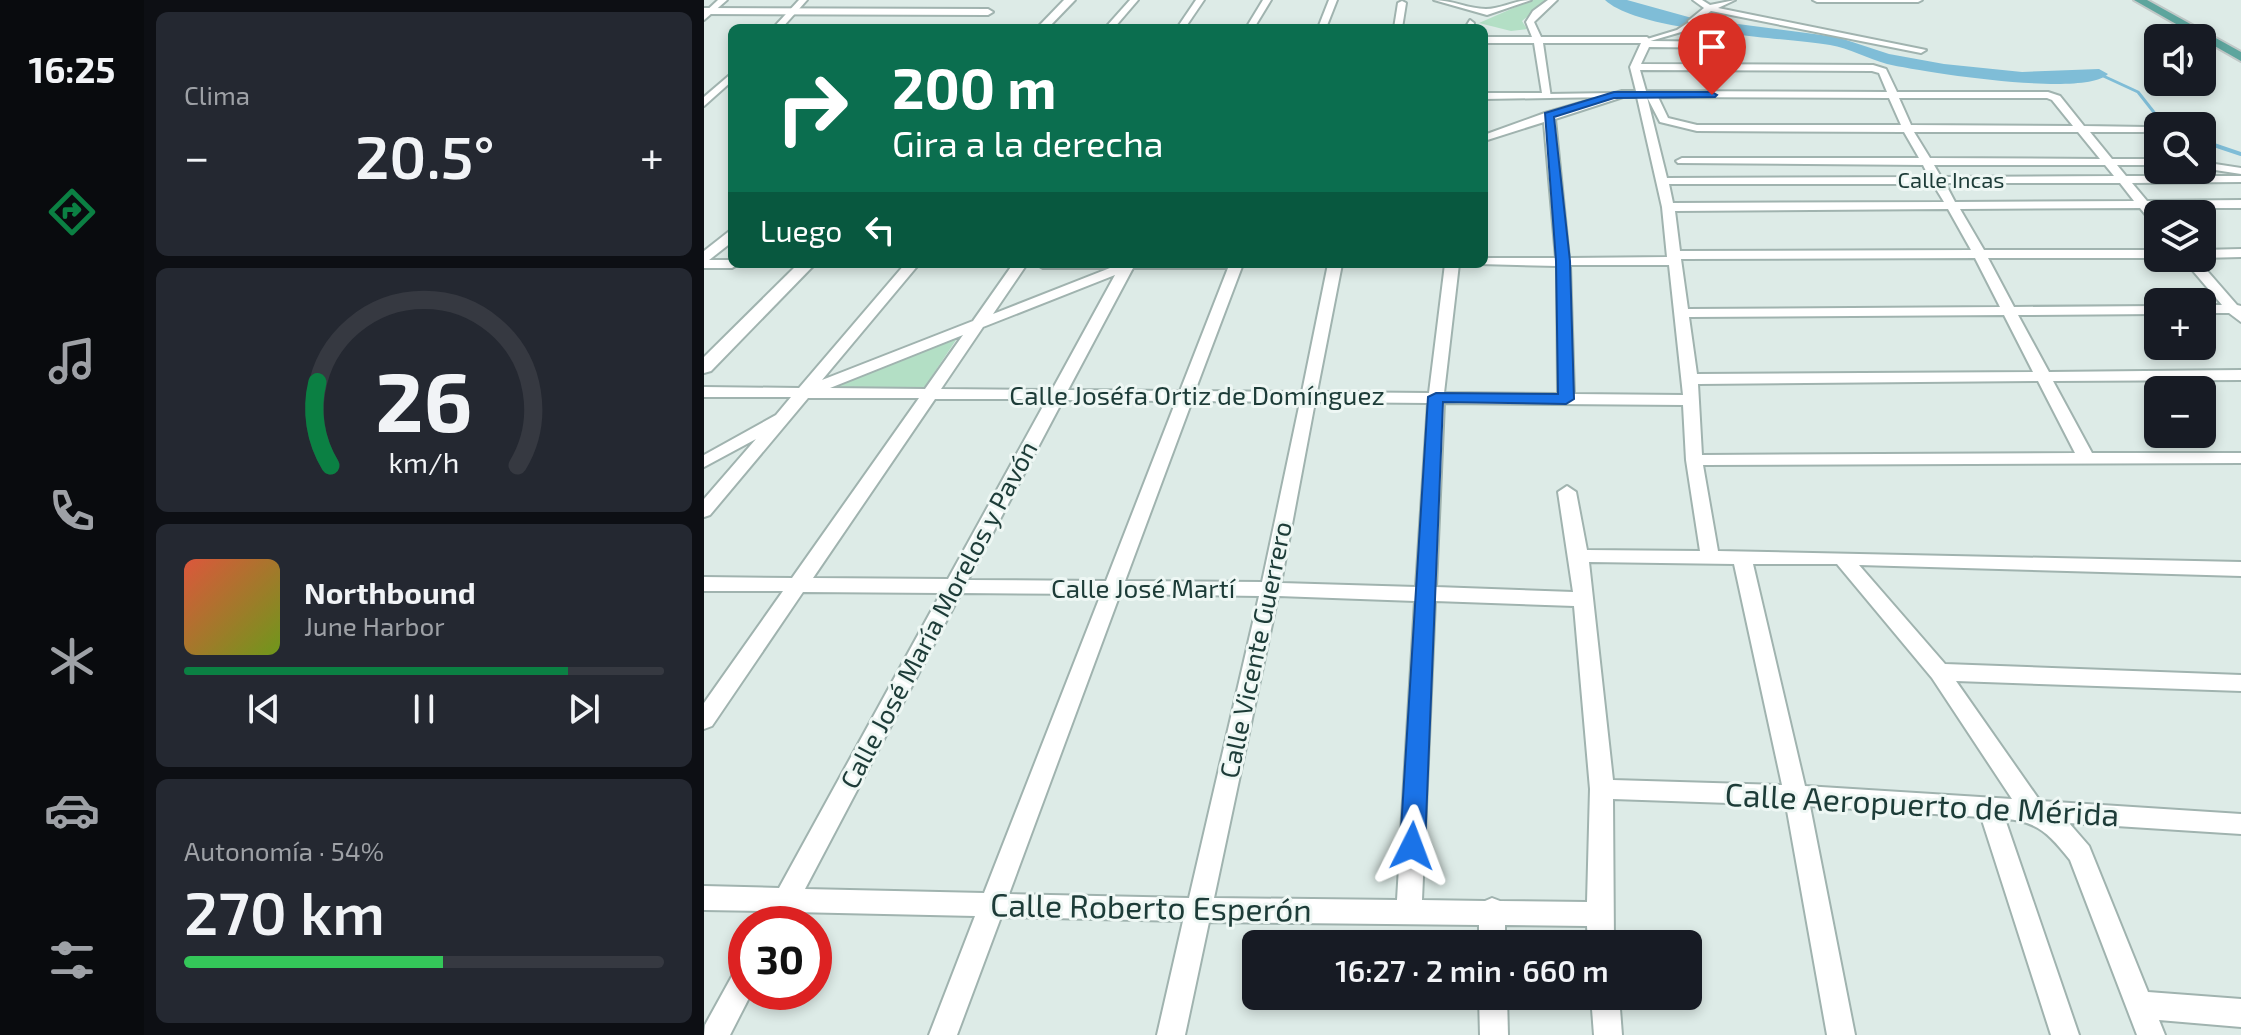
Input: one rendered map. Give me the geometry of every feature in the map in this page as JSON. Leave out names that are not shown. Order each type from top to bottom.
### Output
[{"type":"main road","points":[[2141,1],[2190,21],[2211,24]]},
{"type":"main road","points":[[2141,1],[2183,24]]},
{"type":"main road","points":[[2216,37],[2241,46]]},
{"type":"main road","points":[[2216,43],[2241,57]]},
{"type":"street","points":[[706,13],[723,0]]},
{"type":"street","points":[[781,24],[803,0]]},
{"type":"street","points":[[1046,24],[1070,0]]},
{"type":"street","points":[[1113,24],[1134,0]]},
{"type":"street","points":[[1184,24],[1200,0]]},
{"type":"street","points":[[1252,24],[1267,0]]},
{"type":"street","points":[[1324,24],[1333,0]]},
{"type":"street","points":[[1438,0],[1489,12],[1525,0]]},
{"type":"street","points":[[1547,96],[1538,41],[1530,22],[1553,0]]},
{"type":"street","points":[[1697,0],[1709,8],[1921,50]]},
{"type":"street","points":[[1731,0],[1709,8],[1679,31],[1646,42],[1635,67],[1646,94],[1660,116],[1672,123],[1697,128],[2143,129]]},
{"type":"street","points":[[1817,0],[1918,0]]},
{"type":"street","points":[[1399,24],[1402,3]]},
{"type":"street","points":[[706,13],[991,9],[974,24]]},
{"type":"street","points":[[1488,40],[1736,45]]},
{"type":"street","points":[[1635,67],[1883,71],[1907,128],[1980,255],[2087,460]]},
{"type":"street","points":[[704,103],[728,80]]},
{"type":"street","points":[[1646,94],[1668,207],[1672,258],[1690,379],[1694,460],[1710,557]]},
{"type":"street","points":[[1488,137],[1614,95]]},
{"type":"street","points":[[1488,96],[2052,96],[2144,205]]},
{"type":"street","points":[[1549,115],[1563,261],[1566,399]]},
{"type":"street","points":[[1682,161],[2144,162]]},
{"type":"street","points":[[2216,167],[2241,171]]},
{"type":"street","name":"Calle Incas","points":[[1661,181],[2241,179]]},
{"type":"street","points":[[2216,204],[2241,204]]},
{"type":"street","points":[[1668,207],[2144,205]]},
{"type":"street","points":[[704,261],[728,238]]},
{"type":"street","points":[[2216,254],[2241,253]]},
{"type":"street","points":[[1488,262],[2144,254]]},
{"type":"street","points":[[704,261],[728,264]]},
{"type":"street","points":[[704,367],[803,268]]},
{"type":"street","points":[[704,511],[909,268]]},
{"type":"street","points":[[704,720],[1017,268]]},
{"type":"street","points":[[807,392],[1121,268]]},
{"type":"street","name":"Calle José María Morelos y Pavón","points":[[782,906],[1127,268]]},
{"type":"street","points":[[943,1035],[1234,268]]},
{"type":"street","name":"Calle Vicente Guerrero","points":[[1171,1035],[1270,589],[1334,268]]},
{"type":"street","points":[[1409,910],[1436,397],[1452,268]]},
{"type":"street","points":[[2202,272],[2238,312]]},
{"type":"street","points":[[1680,313],[2144,310]]},
{"type":"street","points":[[2216,310],[2238,312]]},
{"type":"street","points":[[1690,379],[2241,375]]},
{"type":"street","name":"Calle Joséfa Ortiz de Domínguez","points":[[704,392],[1689,400]]},
{"type":"street","points":[[704,462],[785,415]]},
{"type":"street","points":[[1694,460],[2241,458]]},
{"type":"street","points":[[1567,492],[1579,556],[1602,789],[1600,930]]},
{"type":"street","points":[[1579,556],[1842,558],[2241,569]]},
{"type":"street","points":[[1842,558],[1939,672],[2034,812],[2060,830],[2080,854],[2151,1035]]},
{"type":"street","points":[[1742,559],[1796,795],[1841,1035]]},
{"type":"street","name":"Calle José Martí","points":[[704,584],[1111,590],[1270,589],[1582,599]]},
{"type":"street","points":[[1939,672],[2241,683]]},
{"type":"street","name":"Calle Aeropuerto de Mérida","points":[[1602,789],[1796,795],[2241,824]]},
{"type":"street","points":[[1990,810],[2065,1035]]},
{"type":"street","name":"Calle Roberto Esperón","points":[[704,898],[1199,910],[1492,910],[1599,914]]},
{"type":"street","points":[[1492,910],[1492,930]]},
{"type":"street","points":[[2138,1005],[2241,1013]]},
{"type":"street","points":[[715,1035],[728,1010]]},
{"type":"street","points":[[1493,1010],[1494,1035]]},
{"type":"street","points":[[1606,1010],[1608,1035]]},
{"type":"green space","points":[[1532,0],[1548,0],[1522,21],[1527,29],[1511,31],[1479,23]]},
{"type":"green space","points":[[958,337],[924,388],[829,388]]},
{"type":"waterway","points":[[1613,0],[1665,18],[1719,28],[1829,40],[1885,58],[1944,70],[2022,77],[2099,74]]},
{"type":"waterway","points":[[2099,74],[2138,92],[2154,112]]},
{"type":"waterway","points":[[2216,146],[2241,154]]},
{"type":"route","points":[[1412,846],[1436,397],[1566,399],[1563,261],[1549,115],[1622,94],[1712,95]]}]
